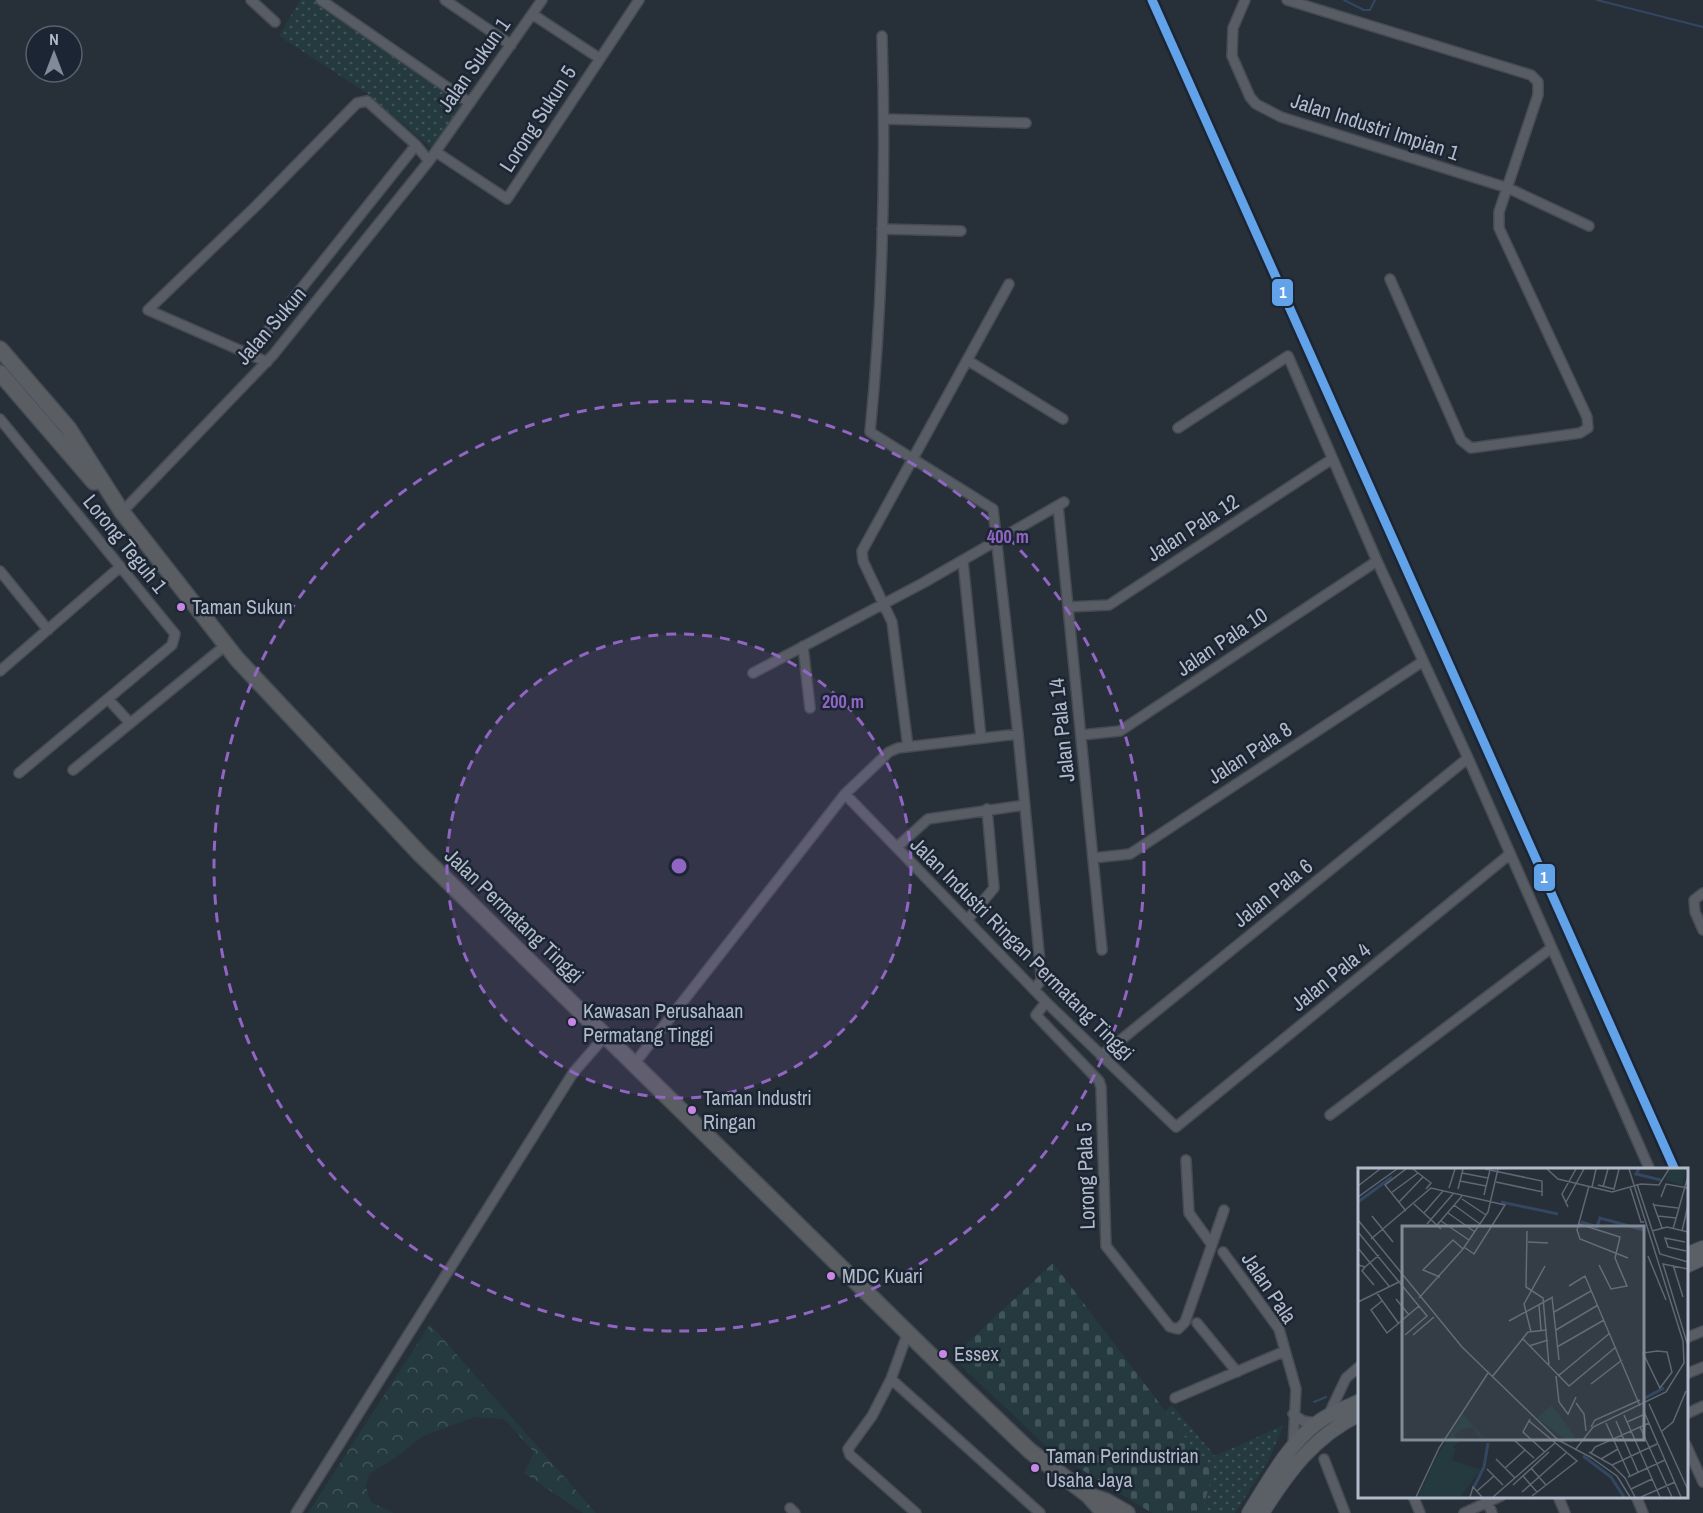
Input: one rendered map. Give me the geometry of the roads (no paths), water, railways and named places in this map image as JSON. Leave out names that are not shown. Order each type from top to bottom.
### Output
[{"type":"highway","name":"Jalan Permatang Tinggi","points":[[0,349],[69,429],[122,512]]},
{"type":"highway","name":"Jalan Permatang Tinggi","points":[[2,380],[122,512],[226,645],[420,854],[1030,1450],[1088,1495],[1104,1513]]},
{"type":"highway","points":[[2,380],[15,380],[39,392]]},
{"type":"highway","name":"Jalan Permatang Tinggi","points":[[1088,1495],[1106,1501],[1127,1513]]},
{"type":"main road","points":[[1688,1254],[1703,1248]]},
{"type":"main road","points":[[1688,1265],[1703,1258]]},
{"type":"main road","points":[[1249,1513],[1278,1465],[1293,1446],[1358,1402]]},
{"type":"main road","points":[[1262,1513],[1323,1425],[1358,1414]]},
{"type":"street","points":[[251,0],[275,22]]},
{"type":"street","points":[[321,0],[470,103]]},
{"type":"street","points":[[445,0],[511,45]]},
{"type":"street","name":"Jalan Sukun 1","points":[[436,152],[542,0]]},
{"type":"street","name":"Lorong Sukun 5","points":[[436,152],[507,199],[639,0]]},
{"type":"street","name":"Jalan Industri Impian 1","points":[[1245,0],[1233,28],[1232,56],[1250,97],[1256,105],[1281,117],[1508,188],[1589,226]]},
{"type":"street","points":[[1287,0],[1531,75],[1538,82],[1538,95],[1499,212],[1499,228],[1587,417],[1588,428],[1581,433],[1471,448],[1461,440],[1390,279]]},
{"type":"street","name":"Lorong Sukun 5","points":[[532,14],[599,58]]},
{"type":"street","points":[[882,36],[885,119],[882,228],[870,432],[993,509],[1041,974],[1041,980],[1034,990]]},
{"type":"street","points":[[267,362],[148,310],[256,206],[357,103],[367,101],[416,145],[429,161]]},
{"type":"street","points":[[885,119],[1026,123]]},
{"type":"street","points":[[249,354],[416,145]]},
{"type":"street","name":"Jalan Sukun","points":[[122,512],[267,362],[436,152]]},
{"type":"street","points":[[882,228],[961,231]]},
{"type":"street","points":[[908,747],[892,622],[863,561],[862,551],[1009,284]]},
{"type":"street","points":[[1178,428],[1288,356],[1377,561],[1468,758],[1550,949],[1599,1052],[1649,1168]]},
{"type":"street","points":[[967,360],[1063,419]]},
{"type":"street","name":"Lorong Teguh 1","points":[[0,419],[175,634],[172,645],[19,773]]},
{"type":"street","name":"Jalan Pala 12","points":[[1068,607],[1109,605],[1332,459]]},
{"type":"street","name":"Jalan Pala 14","points":[[997,541],[1061,504],[1068,607],[1102,950]]},
{"type":"street","points":[[753,673],[997,541]]},
{"type":"street","points":[[963,561],[981,738]]},
{"type":"street","name":"Jalan Pala 10","points":[[1081,735],[1120,731],[1377,561]]},
{"type":"street","points":[[0,671],[120,567]]},
{"type":"street","points":[[0,571],[48,630]]},
{"type":"street","points":[[73,770],[226,645]]},
{"type":"street","points":[[803,646],[810,708]]},
{"type":"street","name":"Jalan Pala 8","points":[[1093,858],[1130,854],[1422,662]]},
{"type":"street","points":[[108,699],[130,723]]},
{"type":"street","points":[[634,1064],[845,794],[893,749],[1018,734]]},
{"type":"street","name":"Jalan Pala 6","points":[[1101,1056],[1468,758]]},
{"type":"street","name":"Jalan Industri Ringan Permatang Tinggi","points":[[845,794],[1034,990],[1176,1127]]},
{"type":"street","points":[[897,847],[928,819],[1025,805]]},
{"type":"street","points":[[968,920],[994,888],[987,809]]},
{"type":"street","name":"Jalan Pala 4","points":[[1176,1127],[1510,854]]},
{"type":"street","points":[[1703,893],[1694,900],[1695,912],[1703,930]]},
{"type":"street","points":[[1330,1115],[1550,949]]},
{"type":"street","name":"Lorong Pala 5","points":[[1046,1002],[1036,1015],[1099,1080],[1101,1087],[1106,1246],[1170,1327],[1178,1329],[1185,1322],[1224,1210]]},
{"type":"street","points":[[296,1513],[573,1073],[606,1035]]},
{"type":"street","points":[[1185,1160],[1190,1213],[1212,1245]]},
{"type":"street","name":"Jalan Pala","points":[[1223,1252],[1279,1329],[1296,1389],[1293,1446]]},
{"type":"street","points":[[1197,1323],[1237,1372]]},
{"type":"street","points":[[1688,1337],[1703,1331]]},
{"type":"street","points":[[908,1332],[891,1379],[872,1416],[848,1449],[850,1455],[916,1513]]},
{"type":"street","points":[[1175,1398],[1286,1351]]},
{"type":"street","points":[[1323,1425],[1346,1378],[1358,1367]]},
{"type":"street","points":[[1688,1373],[1703,1367]]},
{"type":"street","points":[[891,1379],[1040,1513]]},
{"type":"street","points":[[1688,1413],[1703,1406]]},
{"type":"street","points":[[1293,1414],[1303,1421],[1323,1425],[1358,1420]]},
{"type":"street","points":[[1688,1449],[1703,1482]]},
{"type":"street","points":[[1324,1459],[1345,1513]]},
{"type":"street","points":[[1413,1498],[1420,1513]]},
{"type":"street","points":[[1558,1498],[1565,1513]]},
{"type":"street","points":[[1636,1498],[1643,1513]]},
{"type":"street","points":[[1464,1513],[1486,1499],[1492,1513]]},
{"type":"waterway","points":[[1344,0],[1364,10],[1370,10],[1375,0]]},
{"type":"waterway","points":[[1597,0],[1703,27]]},
{"type":"waterway","points":[[1314,1402],[1326,1397]]},
{"type":"rail line","name":"1","points":[[1152,0],[1674,1168]]},
{"type":"place","name":"Taman Sukun","points":[[181,607]]},
{"type":"place","name":"Kawasan Perusahaan Permatang Tinggi","points":[[572,1022]]},
{"type":"place","name":"Taman Industri Ringan","points":[[692,1110]]},
{"type":"place","name":"MDC Kuari","points":[[831,1276]]},
{"type":"place","name":"Essex","points":[[943,1354]]},
{"type":"place","name":"Taman Perindustrian Usaha Jaya","points":[[1035,1468]]}]
